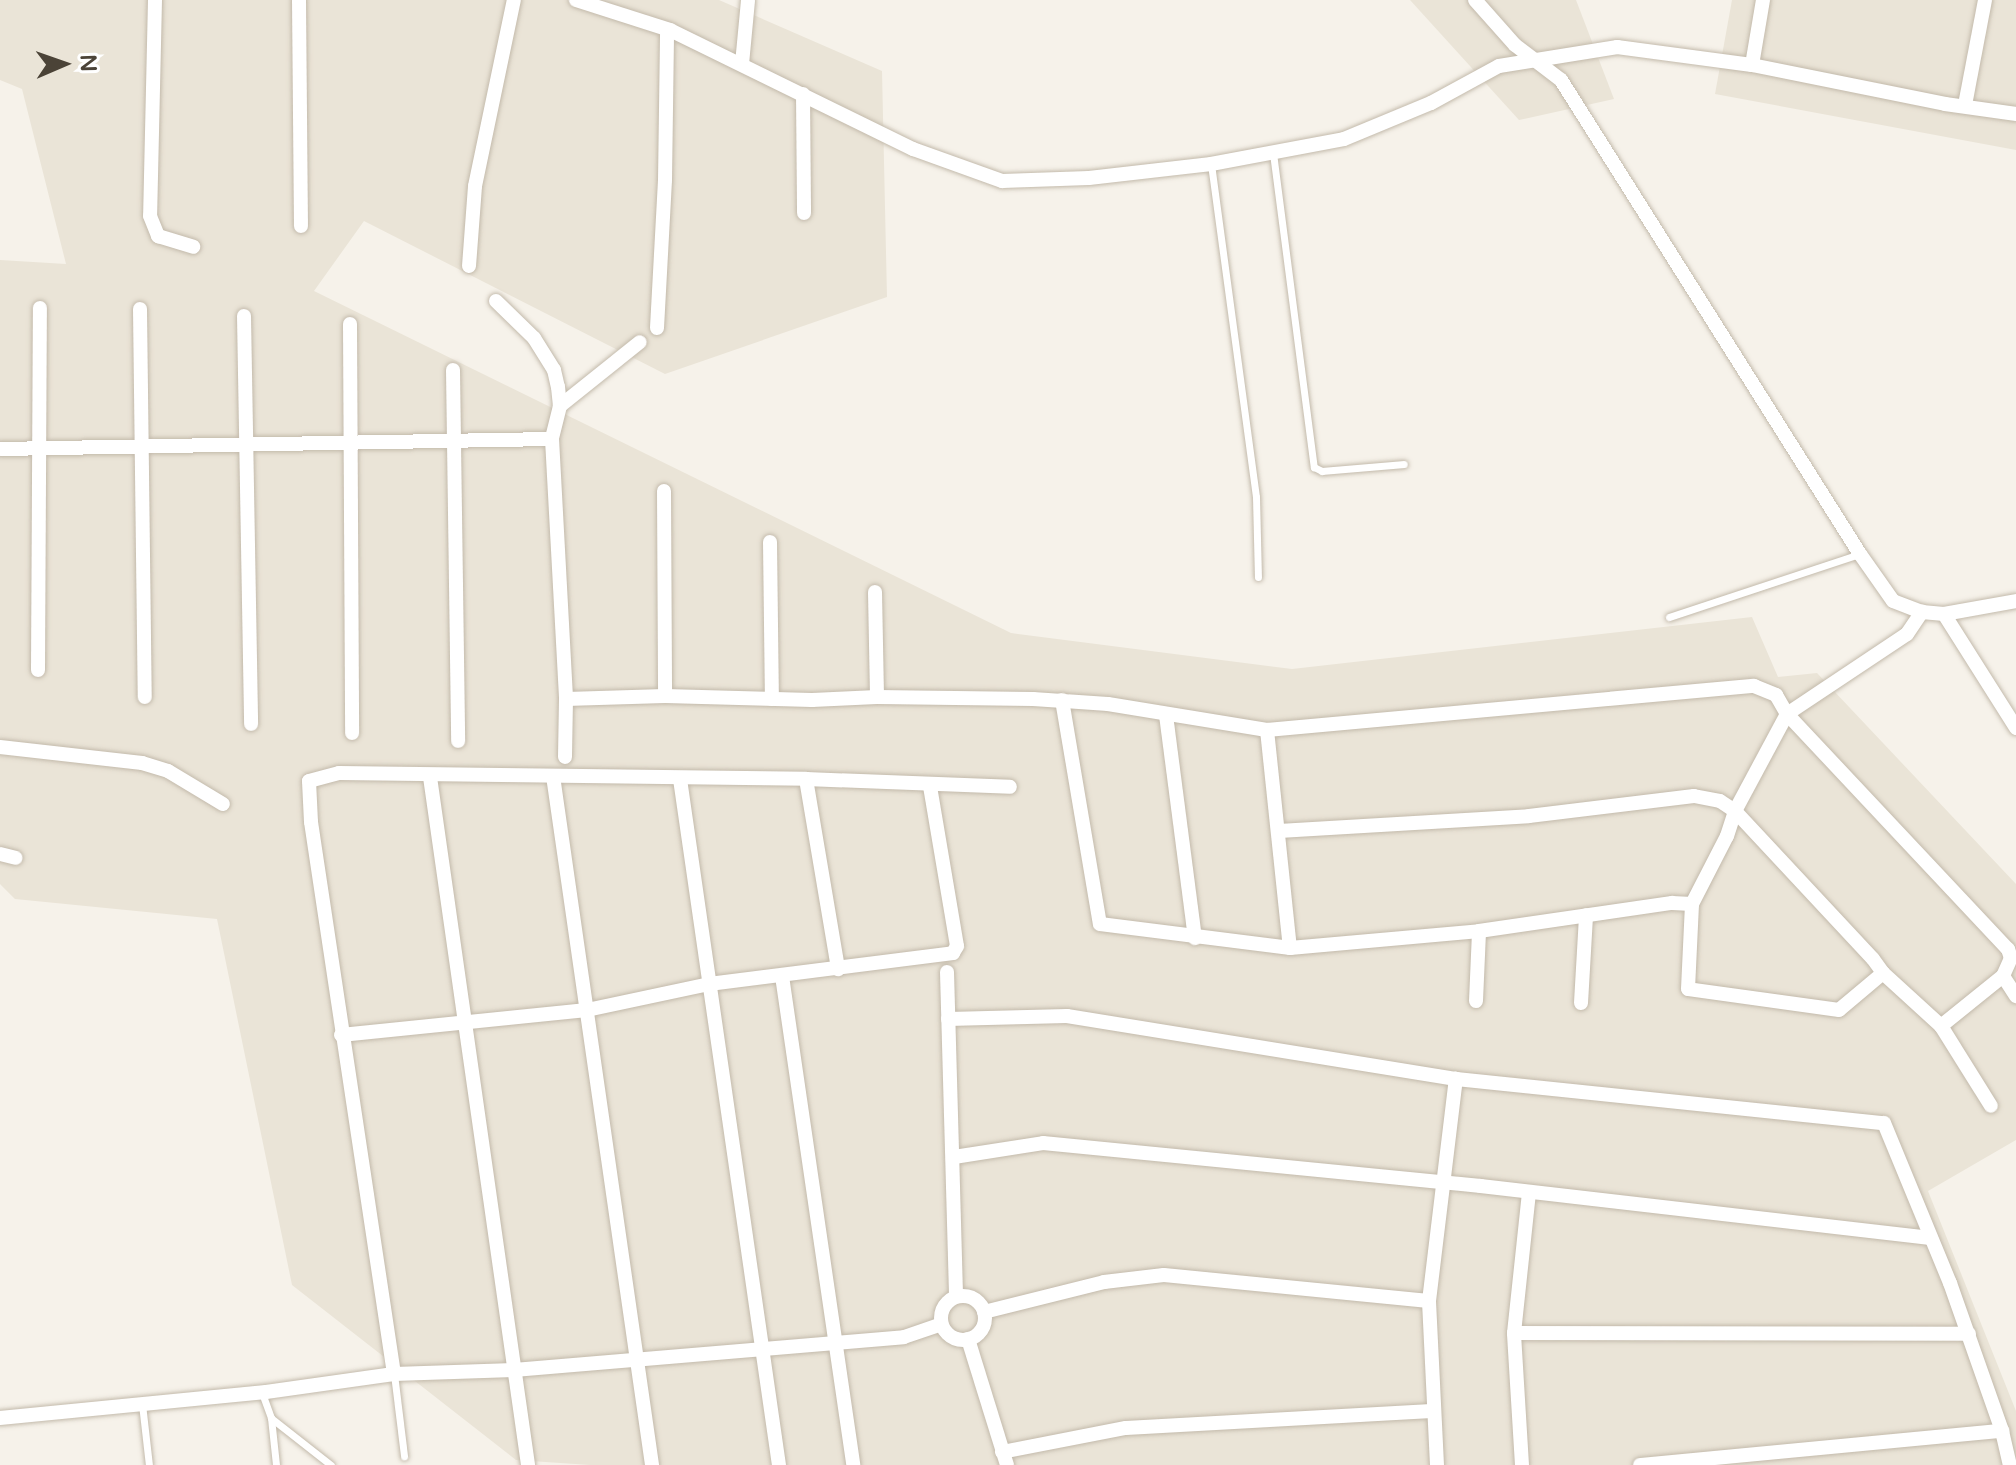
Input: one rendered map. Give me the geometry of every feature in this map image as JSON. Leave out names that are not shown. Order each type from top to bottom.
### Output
[{"type":"street","points":[[155,0],[150,216],[158,236],[193,247]]},
{"type":"street","points":[[299,0],[301,226]]},
{"type":"street","points":[[469,266],[475,186],[514,0]]},
{"type":"street","points":[[576,0],[667,30],[913,149],[1002,181],[1089,178],[1211,164],[1344,139],[1431,103],[1499,66],[1617,47],[1752,65],[2016,114]]},
{"type":"street","points":[[742,64],[748,0]]},
{"type":"street","points":[[1475,0],[1515,45],[1538,59],[1561,80],[1860,554],[1893,601],[1922,612],[1944,614],[2016,601]]},
{"type":"street","points":[[1752,65],[1763,0]]},
{"type":"street","points":[[1965,105],[1985,0]]},
{"type":"street","points":[[657,328],[665,180],[667,30]]},
{"type":"street","points":[[803,94],[804,213]]},
{"type":"street","points":[[496,301],[534,338],[554,370],[560,406],[552,439],[566,699],[565,757]]},
{"type":"street","points":[[38,670],[42,449],[40,308]]},
{"type":"street","points":[[140,309],[145,697]]},
{"type":"street","points":[[244,316],[251,724]]},
{"type":"street","points":[[350,324],[352,733]]},
{"type":"street","points":[[560,406],[640,342]]},
{"type":"street","points":[[453,370],[458,741]]},
{"type":"street","points":[[0,449],[552,439]]},
{"type":"street","points":[[664,491],[665,696]]},
{"type":"street","points":[[770,542],[772,699]]},
{"type":"street","points":[[875,592],[877,697]]},
{"type":"street","points":[[1883,973],[1839,1010],[1688,989],[1692,904],[1727,836],[1735,811],[1787,714],[1907,634],[1922,612]]},
{"type":"street","points":[[1944,614],[2016,728]]},
{"type":"street","points":[[566,699],[665,696],[1062,700],[1108,704],[1267,730],[1754,686],[1776,695],[1787,714],[2008,949],[2011,958],[2003,976],[1941,1026]]},
{"type":"street","points":[[1062,700],[1100,924],[1290,948],[1479,931],[1672,903],[1692,904]]},
{"type":"street","points":[[1166,715],[1195,938]]},
{"type":"street","points":[[1267,730],[1290,948]]},
{"type":"street","points":[[0,747],[142,763],[168,771],[223,804]]},
{"type":"street","points":[[394,1374],[341,1035],[311,822],[309,781],[339,773],[430,777],[806,779],[1010,787]]},
{"type":"street","points":[[553,776],[652,1465]]},
{"type":"street","points":[[430,777],[528,1465]]},
{"type":"street","points":[[680,779],[779,1465]]},
{"type":"street","points":[[806,779],[838,969]]},
{"type":"street","points":[[341,1035],[587,1010],[709,984],[945,955],[957,946],[930,786]]},
{"type":"street","points":[[1279,831],[1529,816],[1694,796],[1720,801],[1735,811],[1883,973],[1941,1026],[1991,1106]]},
{"type":"street","points":[[0,854],[16,858]]},
{"type":"street","points":[[1581,1003],[1586,915]]},
{"type":"street","points":[[1476,1001],[1479,931]]},
{"type":"street","points":[[947,972],[956,1296]]},
{"type":"street","points":[[782,976],[853,1465]]},
{"type":"street","points":[[2003,976],[2016,996]]},
{"type":"street","points":[[948,1019],[1067,1016],[1456,1079],[1884,1123],[1969,1334],[2002,1431],[2010,1465]]},
{"type":"street","points":[[1437,1465],[1429,1301],[1456,1079]]},
{"type":"street","points":[[954,1157],[1043,1143],[1442,1183],[1930,1238]]},
{"type":"street","points":[[1522,1465],[1514,1333],[1529,1193]]},
{"type":"street","points":[[984,1312],[1104,1282],[1164,1275],[1429,1301]]},
{"type":"street","points":[[956,1296],[974,1298],[984,1312],[982,1329],[968,1339],[951,1337],[941,1324],[943,1306],[956,1296]]},
{"type":"street","points":[[0,1418],[262,1393],[394,1374],[514,1370],[904,1337],[941,1324]]},
{"type":"street","points":[[1514,1333],[1969,1334]]},
{"type":"street","points":[[968,1339],[1005,1458],[1126,1428],[1432,1411]]},
{"type":"street","points":[[1640,1465],[2002,1431]]},
{"type":"lane","points":[[1273,153],[1314,467],[1335,470],[1404,464]]},
{"type":"lane","points":[[1211,164],[1256,497],[1258,577]]},
{"type":"lane","points":[[1669,617],[1860,554]]},
{"type":"lane","points":[[394,1374],[404,1456]]},
{"type":"lane","points":[[262,1393],[271,1418],[276,1465]]},
{"type":"lane","points":[[142,1404],[149,1465]]},
{"type":"lane","points":[[271,1418],[331,1465]]},
{"type":"shaded area","points":[[0,0],[719,0],[882,71],[887,297],[665,374],[364,221],[314,291],[1011,633],[1292,669],[1752,617],[1778,677],[1817,673],[2016,884],[2016,1140],[1928,1191],[2016,1411],[2016,1465],[590,1465],[516,1460],[292,1285],[217,919],[15,899],[0,884],[0,260],[66,264],[22,89],[0,80]]},
{"type":"shaded area","points":[[1410,0],[1576,0],[1614,99],[1519,120]]},
{"type":"shaded area","points":[[1732,0],[2016,0],[2016,150],[1715,94]]}]
